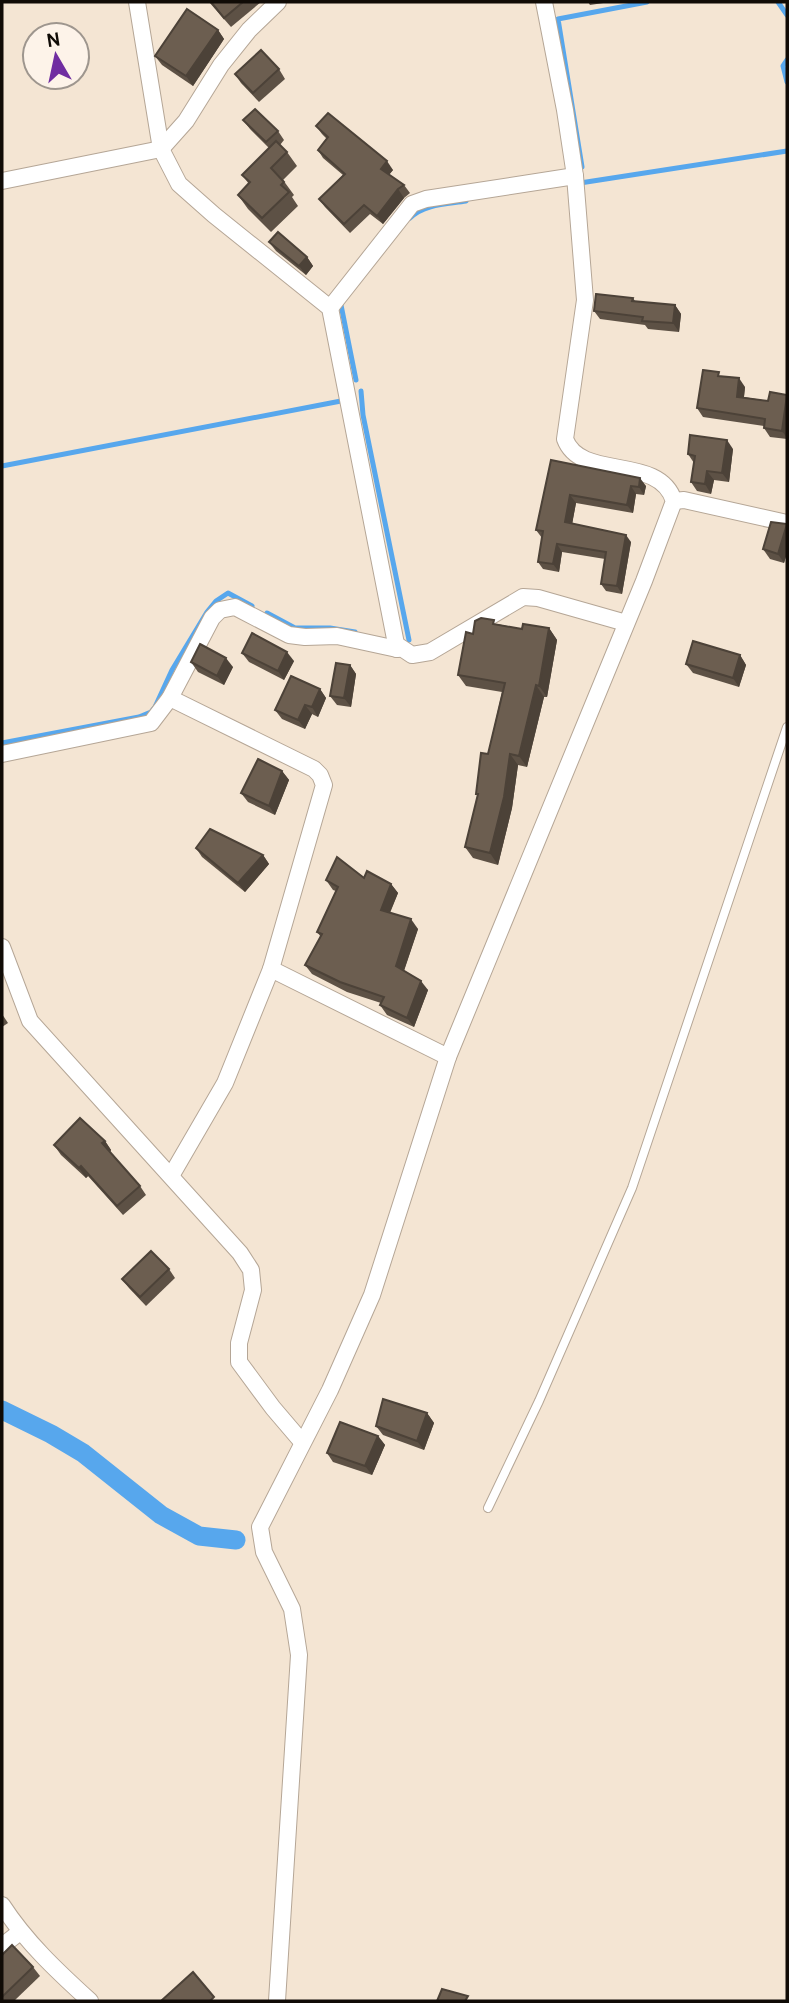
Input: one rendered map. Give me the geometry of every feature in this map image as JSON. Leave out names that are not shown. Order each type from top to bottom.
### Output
[{"type":"street","points":[[136,2],[161,149],[179,184],[330,308],[397,649]]},
{"type":"street","points":[[2,181],[161,149],[186,121],[221,65],[248,30],[278,2]]},
{"type":"street","points":[[277,2001],[299,1655],[292,1609],[264,1552],[260,1527],[330,1390],[372,1295],[448,1058],[674,501],[670,490],[655,477],[582,458],[570,451],[565,439],[585,300],[575,176],[544,2]]},
{"type":"street","points":[[330,308],[412,204],[426,199],[575,176]]},
{"type":"street","points":[[674,501],[684,500],[787,523]]},
{"type":"street","points":[[2,754],[151,723],[170,698],[212,618],[227,607],[234,607],[289,635],[305,638],[337,636],[397,649],[400,647],[412,655],[430,652],[523,597],[538,598],[626,623]]},
{"type":"street","points":[[170,698],[314,769],[324,785],[271,969],[225,1083],[170,1176]]},
{"type":"street","points":[[2,947],[30,1021],[240,1253],[251,1270],[253,1290],[239,1343],[239,1362],[302,1441]]},
{"type":"street","points":[[271,969],[448,1058]]},
{"type":"street","points":[[2,1905],[20,1932],[53,1968],[90,2001]]},
{"type":"street","points":[[2,1946],[20,1932]]},
{"type":"lane","points":[[488,1508],[539,1401],[632,1188],[787,727]]},
{"type":"building","points":[[211,2],[243,2],[224,18]]},
{"type":"building","points":[[187,9],[218,30],[186,76],[155,56]]},
{"type":"building","points":[[261,50],[279,69],[253,93],[235,74]]},
{"type":"building","points":[[255,109],[278,131],[266,142],[243,120]]},
{"type":"building","points":[[328,113],[387,161],[381,169],[404,185],[377,216],[364,205],[344,224],[319,199],[345,174],[318,150],[328,137],[316,126]]},
{"type":"building","points":[[276,141],[287,152],[271,168],[284,182],[281,185],[289,192],[262,218],[238,195],[250,182],[242,175]]},
{"type":"building","points":[[278,232],[307,257],[299,266],[269,242]]},
{"type":"building","points":[[596,294],[675,305],[673,323],[642,321],[643,317],[594,311]]},
{"type":"building","points":[[703,370],[719,372],[718,376],[739,378],[737,397],[768,401],[770,392],[787,395],[782,431],[764,428],[765,419],[697,408]]},
{"type":"building","points":[[690,435],[727,440],[722,473],[707,471],[705,484],[691,482],[695,456],[688,454]]},
{"type":"building","points":[[551,460],[640,478],[639,487],[631,486],[627,505],[570,495],[565,522],[626,535],[617,586],[601,584],[606,552],[557,544],[553,564],[538,562],[543,531],[536,530]]},
{"type":"building","points":[[771,522],[787,524],[778,554],[763,549]]},
{"type":"building","points":[[481,618],[494,620],[493,624],[522,629],[523,624],[549,628],[539,686],[536,685],[519,756],[510,754],[504,797],[490,853],[465,847],[478,794],[481,753],[488,754],[505,683],[458,675],[466,632],[473,634],[475,621]]},
{"type":"building","points":[[252,633],[287,652],[278,671],[242,653]]},
{"type":"building","points":[[693,641],[740,655],[733,678],[686,664]]},
{"type":"building","points":[[200,644],[226,658],[217,676],[191,662]]},
{"type":"building","points":[[336,663],[350,665],[344,698],[330,696]]},
{"type":"building","points":[[291,676],[320,689],[312,707],[305,705],[298,720],[275,710]]},
{"type":"building","points":[[258,759],[282,771],[269,806],[241,793]]},
{"type":"building","points":[[210,829],[263,855],[238,883],[196,848]]},
{"type":"building","points":[[337,857],[364,878],[367,871],[391,884],[381,910],[411,919],[396,966],[421,981],[407,1018],[380,1005],[384,997],[340,982],[305,965],[322,934],[317,932],[338,887],[326,880]]},
{"type":"building","points":[[80,1118],[105,1141],[102,1143],[140,1186],[117,1206],[81,1166],[79,1168],[54,1145]]},
{"type":"building","points":[[151,1251],[169,1269],[140,1297],[122,1279]]},
{"type":"building","points":[[383,1399],[427,1413],[417,1441],[376,1426]]},
{"type":"building","points":[[340,1422],[378,1436],[365,1466],[327,1453]]},
{"type":"building","points":[[12,1945],[33,1967],[2,1997],[2,1955]]},
{"type":"building","points":[[193,1972],[214,1997],[210,2001],[161,2001]]},
{"type":"building","points":[[442,1989],[468,1996],[465,2001],[437,2001]]},
{"type":"waterway","points":[[582,167],[558,19],[647,2]]},
{"type":"waterway","points":[[778,2],[787,15]]},
{"type":"waterway","points":[[787,60],[783,66],[787,82]]},
{"type":"waterway","points":[[580,183],[787,151]]},
{"type":"waterway","points":[[410,218],[429,207],[466,201]]},
{"type":"waterway","points":[[341,305],[356,380]]},
{"type":"waterway","points":[[361,391],[363,415],[409,640]]},
{"type":"waterway","points":[[2,466],[341,401]]},
{"type":"waterway","points":[[2,743],[139,717],[151,712],[172,670],[216,601],[228,593],[252,606]]},
{"type":"waterway","points":[[267,613],[295,628],[330,628],[355,632]]},
{"type":"waterway","points":[[2,1410],[83,1453],[161,1515],[199,1536],[236,1540]]}]
